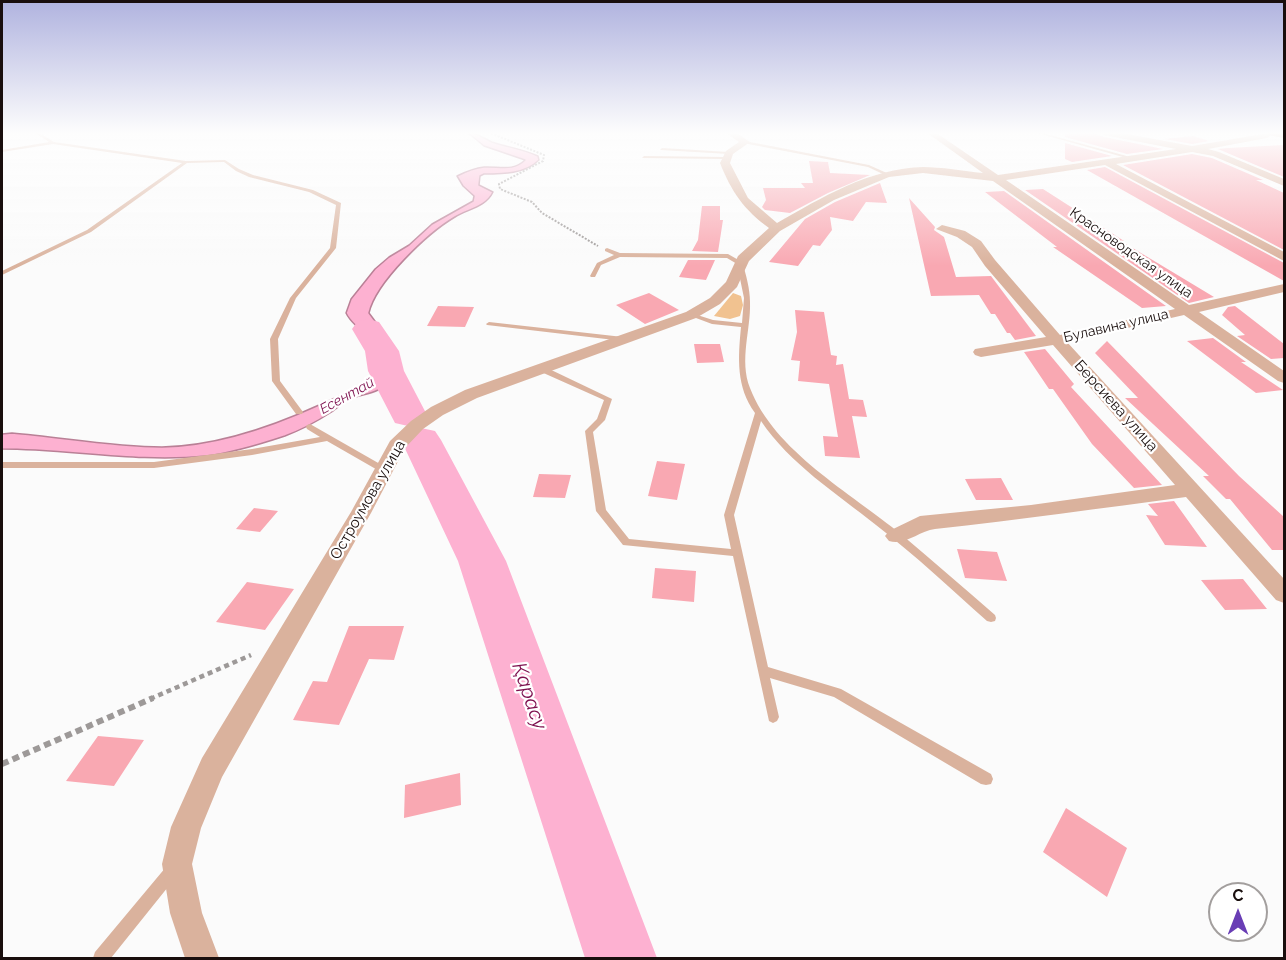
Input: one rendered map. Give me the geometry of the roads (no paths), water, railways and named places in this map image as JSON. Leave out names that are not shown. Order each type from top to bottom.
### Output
[{"type":"street","points":[[730,177],[737,194],[754,213],[776,228]]},
{"type":"street","name":"Остроумова улица","points":[[202,958],[186,913],[177,864],[186,827],[212,768],[398,445],[417,424],[471,394],[691,315],[715,301],[732,284],[740,263],[776,228],[830,198],[880,177]]},
{"type":"street","name":"Остроумова улица","points":[[986,177],[997,178]]},
{"type":"street","points":[[997,178],[1005,177]]},
{"type":"street","points":[[1134,177],[1284,257]]},
{"type":"street","points":[[1269,177],[1284,183]]},
{"type":"street","name":"Красноводская улица","points":[[997,178],[1284,378]]},
{"type":"street","name":"Берсиева улица","points":[[942,229],[962,234],[977,244],[990,264],[1284,594]]},
{"type":"street","name":"Булавина улица","points":[[981,352],[1056,339],[1284,288]]},
{"type":"street","points":[[896,536],[921,523],[1031,512],[1054,507],[1190,490]]},
{"type":"lane","points":[[2,273],[89,231],[164,177]]},
{"type":"lane","points":[[255,177],[325,195],[339,204],[333,248],[293,298],[274,339],[276,381],[299,412]]},
{"type":"lane","points":[[607,250],[619,255],[728,256],[740,263],[747,300],[744,383],[749,398],[759,413],[811,469],[896,536],[991,618]]},
{"type":"lane","points":[[592,276],[599,264],[619,255]]},
{"type":"lane","points":[[691,315],[712,322],[745,326]]},
{"type":"lane","points":[[489,324],[626,339]]},
{"type":"lane","points":[[542,369],[608,399],[601,420],[589,431],[601,511],[626,542],[737,553]]},
{"type":"lane","points":[[759,413],[729,515],[772,717]]},
{"type":"lane","points":[[310,427],[384,470]]},
{"type":"lane","points":[[2,465],[154,465],[252,452],[327,438]]},
{"type":"lane","points":[[763,671],[837,693],[986,779]]},
{"type":"lane","points":[[101,958],[177,864]]},
{"type":"water","points":[[457,177],[480,177],[479,185],[493,192],[486,201],[444,224],[404,259],[382,287],[369,313],[388,342],[394,363],[393,373],[388,382],[378,390],[348,400],[319,420],[291,434],[216,455],[155,458],[2,449],[2,434],[12,433],[143,447],[203,443],[262,428],[343,395],[364,383],[376,370],[374,354],[369,342],[346,313],[351,299],[375,269],[389,257],[409,245],[432,224],[473,201],[474,196],[463,186]]},
{"type":"waterway","name":"Есентай","points":[[368,329],[382,351],[386,371],[408,415]]},
{"type":"waterway","name":"Қарасу","points":[[421,440],[482,561],[621,958]]}]
